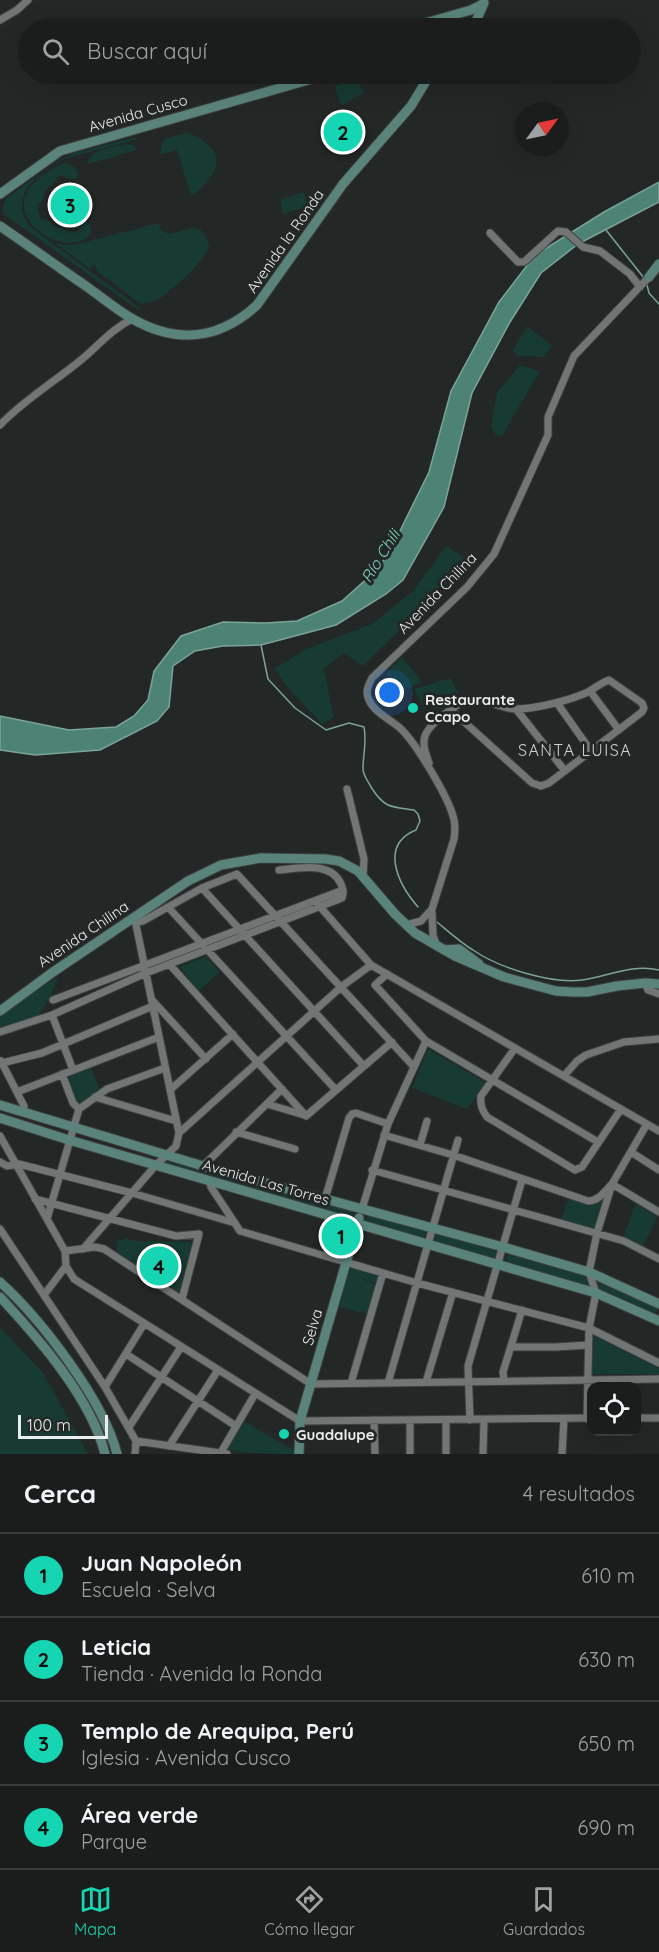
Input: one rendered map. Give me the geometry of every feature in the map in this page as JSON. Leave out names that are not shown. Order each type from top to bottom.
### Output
[{"type":"street","points":[[0,20],[28,0]]},
{"type":"street","points":[[443,18],[461,13],[484,2]]},
{"type":"street","points":[[477,18],[484,2]]},
{"type":"street","points":[[461,13],[468,18]]},
{"type":"street","name":"Avenida Cusco","points":[[0,194],[45,160],[68,148],[294,84]]},
{"type":"street","name":"Avenida la Ronda","points":[[0,226],[132,319],[158,330],[184,335],[208,334],[243,318],[257,305],[343,184],[411,106],[424,84]]},
{"type":"street","points":[[490,232],[518,262],[524,262],[558,231],[566,232],[579,245],[600,251],[644,283]]},
{"type":"street","name":"Avenida Chilina","points":[[441,949],[432,928],[432,909],[454,839],[453,816],[434,776],[413,742],[369,702],[368,687],[372,678],[467,587],[494,554],[548,435],[548,417],[574,356],[644,283],[659,264]]},
{"type":"street","points":[[0,425],[117,328],[132,319]]},
{"type":"street","points":[[434,776],[423,742],[426,732],[451,710],[464,701],[474,698],[516,709],[557,703],[590,691],[605,681],[610,681],[643,705],[642,712],[545,786],[536,786],[451,710]]},
{"type":"street","points":[[590,691],[619,730]]},
{"type":"street","points":[[557,703],[591,751]]},
{"type":"street","points":[[516,709],[565,771]]},
{"type":"street","points":[[347,789],[364,859],[363,877]]},
{"type":"street","name":"Avenida Chilina","points":[[0,1011],[53,972],[135,920],[188,881],[208,870],[237,861],[261,858],[339,861],[358,871],[406,925],[441,949],[485,970],[513,980],[564,992],[587,992],[645,983],[659,984]]},
{"type":"street","points":[[53,1000],[145,969],[317,904],[342,898],[343,890],[338,878],[324,870],[312,867],[279,870]]},
{"type":"street","points":[[83,1249],[156,1165],[176,1146],[179,1133],[135,920],[143,921],[202,888],[237,874],[414,1067]]},
{"type":"street","points":[[202,888],[363,1065]]},
{"type":"street","points":[[317,904],[371,965],[659,1131]]},
{"type":"street","points":[[168,907],[336,1090]]},
{"type":"street","points":[[406,925],[421,921],[432,909]]},
{"type":"street","points":[[0,1032],[52,1015],[145,969],[170,964],[205,947]]},
{"type":"street","points":[[170,964],[306,1116]]},
{"type":"street","points":[[179,1133],[341,987],[371,965]]},
{"type":"street","points":[[387,974],[375,985],[426,1041],[598,1142]]},
{"type":"street","points":[[645,983],[648,990],[659,994]]},
{"type":"street","points":[[23,1112],[24,1106],[1,1061],[42,1053],[152,1003]]},
{"type":"street","points":[[152,1003],[206,1059]]},
{"type":"street","points":[[52,1015],[73,1070]]},
{"type":"street","points":[[170,1090],[233,1034]]},
{"type":"street","points":[[17,1092],[159,1037]]},
{"type":"street","points":[[564,1076],[576,1060],[586,1055],[624,1042],[659,1039]]},
{"type":"street","points":[[362,1209],[372,1170],[388,1124],[426,1041]]},
{"type":"street","points":[[306,1116],[392,1042]]},
{"type":"street","points":[[515,1048],[481,1096],[480,1103],[487,1117],[575,1170],[582,1167],[621,1109]]},
{"type":"street","points":[[47,1219],[79,1109],[107,1089],[165,1068]]},
{"type":"street","points":[[62,1074],[73,1103],[79,1109]]},
{"type":"street","points":[[203,1166],[282,1089]]},
{"type":"street","points":[[95,1097],[176,1121]]},
{"type":"street","points":[[267,1104],[306,1116]]},
{"type":"street","name":"Avenida Las Torres","points":[[0,1105],[203,1166],[589,1272],[659,1304]]},
{"type":"street","points":[[325,1199],[352,1114],[356,1113],[388,1124]]},
{"type":"street","name":"Avenida Las Torres","points":[[0,1118],[596,1293],[659,1320]]},
{"type":"street","points":[[420,1145],[428,1121]]},
{"type":"street","points":[[588,1380],[589,1328],[596,1293],[589,1272],[597,1233],[612,1184],[647,1124]]},
{"type":"street","points":[[236,1132],[295,1149]]},
{"type":"street","points":[[384,1135],[453,1155],[588,1201],[594,1201],[612,1184]]},
{"type":"street","points":[[0,1137],[65,1251],[66,1266],[74,1279],[300,1421],[587,1418]]},
{"type":"street","points":[[388,1383],[458,1140]]},
{"type":"street","points":[[176,1146],[187,1161]]},
{"type":"street","points":[[631,1152],[659,1170]]},
{"type":"street","points":[[0,1162],[8,1166],[16,1164],[60,1174],[235,1222]]},
{"type":"street","points":[[372,1170],[624,1241],[659,1259]]},
{"type":"street","points":[[470,1420],[468,1366],[522,1180]]},
{"type":"street","points":[[210,1181],[240,1231],[417,1283],[589,1328],[659,1364]]},
{"type":"street","points":[[612,1184],[659,1212]]},
{"type":"street","points":[[35,1199],[176,1236],[199,1234],[182,1299]]},
{"type":"street","name":"Selva","points":[[299,1454],[300,1421],[362,1209]]},
{"type":"street","points":[[0,1229],[105,1387],[136,1441],[135,1454]]},
{"type":"street","points":[[65,1251],[95,1247],[104,1249],[311,1383],[659,1379]]},
{"type":"street","points":[[44,1295],[66,1266]]},
{"type":"street","points":[[351,1383],[383,1273]]},
{"type":"street","points":[[0,1282],[32,1314],[84,1386],[112,1435],[117,1454]]},
{"type":"street","points":[[426,1382],[453,1292]]},
{"type":"street","points":[[0,1298],[41,1344],[72,1387],[101,1438],[105,1454]]},
{"type":"street","points":[[504,1381],[503,1371],[522,1310]]},
{"type":"street","points":[[105,1387],[144,1324]]},
{"type":"street","points":[[511,1347],[588,1345]]},
{"type":"street","points":[[129,1427],[181,1347]]},
{"type":"street","points":[[126,1354],[236,1426]]},
{"type":"street","points":[[169,1446],[218,1370]]},
{"type":"street","points":[[136,1441],[222,1454],[255,1394]]},
{"type":"street","points":[[641,1418],[659,1418]]},
{"type":"street","points":[[483,1454],[484,1419]]},
{"type":"street","points":[[562,1454],[564,1419]]},
{"type":"street","points":[[374,1420],[375,1454]]},
{"type":"street","points":[[410,1420],[410,1454]]},
{"type":"street","points":[[446,1420],[446,1454]]},
{"type":"shaded area","points":[[359,84],[365,92],[341,105],[335,86]]},
{"type":"shaded area","points":[[185,133],[194,135],[203,141],[211,148],[216,159],[215,168],[209,179],[191,196],[177,150],[160,155],[165,139]]},
{"type":"shaded area","points":[[136,137],[137,142],[134,140],[67,158],[57,163],[30,184],[24,194],[22,204],[23,214],[29,226],[141,309],[138,310],[5,215],[2,210],[5,199],[59,160],[74,153]]},
{"type":"shaded area","points":[[127,144],[133,145],[137,150],[88,164],[92,155],[97,152]]},
{"type":"shaded area","points":[[66,163],[76,168],[77,179],[65,178],[63,175],[56,177],[57,180],[45,191],[42,202],[37,204],[41,220],[46,218],[55,226],[69,230],[70,233],[79,230],[79,227],[87,221],[91,227],[89,236],[80,241],[67,243],[54,240],[37,230],[26,215],[24,207],[25,198],[32,185],[51,170]]},
{"type":"shaded area","points":[[659,182],[659,202],[578,244],[541,273],[510,322],[472,393],[444,507],[403,580],[386,594],[336,625],[261,645],[223,646],[195,651],[173,666],[169,707],[157,721],[100,750],[35,755],[0,750],[0,716],[69,730],[116,727],[134,716],[148,700],[154,671],[181,636],[223,622],[297,621],[342,601],[372,574],[389,553],[429,472],[451,391],[499,302],[535,255],[604,212]]},
{"type":"shaded area","points":[[304,192],[308,206],[283,214],[280,199]]},
{"type":"shaded area","points":[[159,223],[161,230],[169,234],[193,228],[201,230],[208,241],[209,248],[194,268],[176,285],[150,303],[141,304],[97,271],[93,265],[90,269],[55,243],[77,244]]},
{"type":"shaded area","points":[[527,326],[552,346],[544,357],[517,356],[513,350]]},
{"type":"shaded area","points":[[520,365],[540,371],[502,436],[496,435],[491,428],[497,393]]},
{"type":"shaded area","points":[[446,546],[465,558],[443,588],[363,666],[344,653],[323,669],[334,717],[323,725],[288,688],[274,669],[306,649],[372,624],[413,591]]},
{"type":"shaded area","points":[[402,657],[422,682],[399,693],[386,674]]},
{"type":"shaded area","points":[[450,678],[459,694],[434,710],[432,706],[424,709],[414,689]]},
{"type":"shaded area","points":[[206,956],[220,972],[198,991],[180,967]]},
{"type":"shaded area","points":[[58,977],[39,1015],[0,1030],[0,1014]]},
{"type":"shaded area","points":[[428,1049],[487,1083],[467,1109],[412,1088]]},
{"type":"shaded area","points":[[91,1068],[100,1091],[78,1103],[71,1091],[69,1077]]},
{"type":"shaded area","points":[[165,1158],[350,1210],[353,1217],[351,1219],[163,1164]]},
{"type":"shaded area","points":[[569,1198],[589,1206],[603,1198],[594,1230],[561,1220]]},
{"type":"shaded area","points":[[636,1203],[657,1217],[643,1247],[623,1238]]},
{"type":"shaded area","points":[[370,1215],[425,1230],[426,1233],[423,1239],[367,1223],[364,1220]]},
{"type":"shaded area","points":[[437,1234],[494,1250],[496,1259],[491,1261],[435,1243],[434,1237]]},
{"type":"shaded area","points":[[124,1238],[136,1241],[192,1242],[179,1292],[161,1281],[156,1281],[148,1272],[125,1260],[116,1251],[118,1239],[123,1241]]},
{"type":"shaded area","points":[[509,1254],[587,1275],[590,1284],[587,1286],[507,1262],[506,1257]]},
{"type":"shaded area","points":[[348,1263],[379,1273],[376,1283],[358,1278],[377,1285],[367,1314],[340,1307],[345,1289],[339,1307],[335,1306]]},
{"type":"shaded area","points":[[600,1279],[657,1307],[657,1311],[654,1315],[600,1289],[598,1282]]},
{"type":"shaded area","points":[[0,1327],[44,1374],[88,1454],[0,1454]]},
{"type":"shaded area","points":[[592,1334],[659,1366],[659,1374],[592,1374]]},
{"type":"shaded area","points":[[244,1421],[295,1451],[295,1454],[250,1453],[226,1449]]},
{"type":"waterway","points":[[606,230],[644,278]]},
{"type":"waterway","points":[[647,285],[649,293],[659,304]]},
{"type":"waterway","points":[[261,645],[268,679],[295,708],[326,730],[349,723],[364,727],[363,771],[371,787],[384,803],[414,810],[418,814],[420,821],[416,830],[398,845],[395,855],[399,876],[418,907]]},
{"type":"waterway","points":[[437,922],[484,957],[541,977],[569,981],[630,969],[659,970]]},
{"type":"place","name":"Leticia","points":[[343,132]]},
{"type":"place","name":"Templo de Arequipa, Perú","points":[[70,205]]},
{"type":"place","name":"Restaurante Ccapo","points":[[413,708]]},
{"type":"place","name":"Juan Napoleón","points":[[341,1236]]},
{"type":"place","name":"Área verde","points":[[159,1266]]},
{"type":"place","name":"Guadalupe","points":[[284,1434]]},
{"type":"district","name":"SANTA LUISA","points":[[575,750]]},
{"type":"water label","name":"Río Chili","points":[[380,556]]}]
